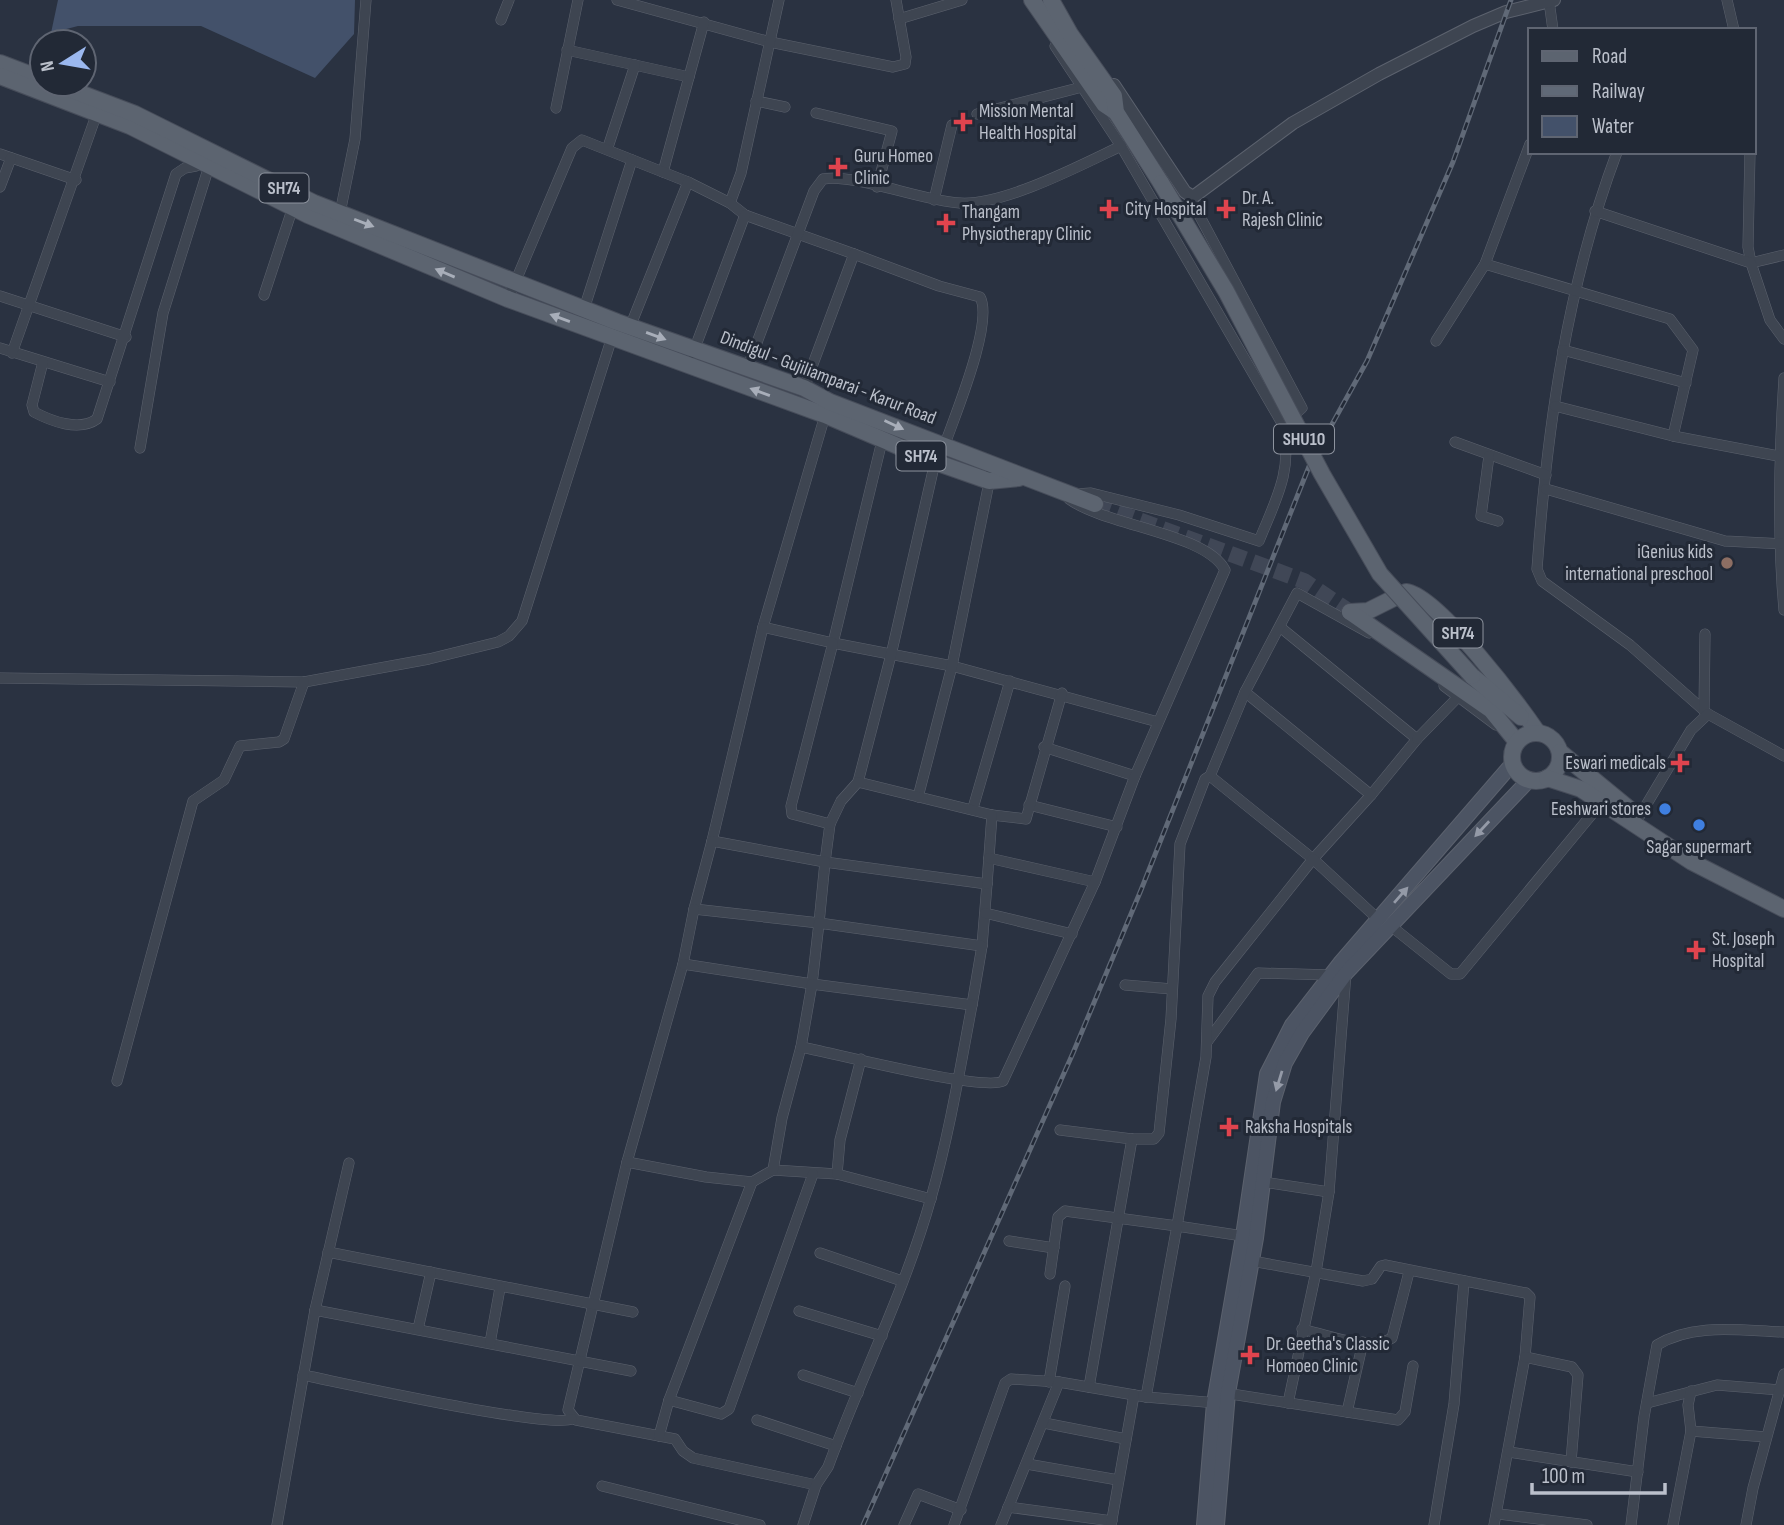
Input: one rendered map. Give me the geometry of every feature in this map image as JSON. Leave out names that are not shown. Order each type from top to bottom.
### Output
[{"type":"main road","name":"SHU10","points":[[1032,0],[1104,104],[1116,112],[1161,183],[1226,291],[1322,474],[1380,574],[1472,676],[1504,704],[1524,739]]},
{"type":"main road","name":"SHU10","points":[[1051,0],[1070,34],[1114,96],[1116,112]]},
{"type":"main road","points":[[0,63],[28,74]]},
{"type":"main road","name":"SH74","points":[[0,76],[208,158],[340,214],[584,309],[620,329]]},
{"type":"main road","name":"SH74","points":[[93,98],[135,114],[293,207],[508,299],[620,329],[827,408]]},
{"type":"main road","name":"Dindigul - Gujiliamparai - Karur Road","points":[[692,357],[747,369],[804,388],[827,408],[882,441],[935,462],[989,481],[1021,478]]},
{"type":"main road","name":"Dindigul - Gujiliamparai - Karur Road","points":[[827,408],[945,444],[1062,494]]},
{"type":"main road","name":"SH74","points":[[1062,494],[1095,504]]},
{"type":"main road","name":"SH74","points":[[1406,592],[1422,598],[1440,614],[1511,695],[1524,739],[1491,710],[1350,611],[1368,611],[1406,592]]},
{"type":"main road","name":"SHU10","points":[[1524,739],[1548,736],[1560,752],[1639,817],[1732,873],[1784,898]]},
{"type":"main road","name":"SHU10","points":[[1513,763],[1524,739]]},
{"type":"main road","points":[[1547,778],[1560,762],[1560,752]]},
{"type":"main road","points":[[1385,923],[1513,763],[1519,774],[1529,780],[1547,778],[1572,785],[1692,862],[1784,909]]},
{"type":"main road","points":[[1204,1525],[1244,1236],[1273,1102],[1285,1063],[1339,974],[1385,923],[1529,780]]},
{"type":"main road","points":[[1217,1525],[1221,1398],[1252,1261],[1256,1181]]},
{"type":"street","points":[[340,214],[355,139],[366,0]]},
{"type":"street","points":[[501,20],[509,0]]},
{"type":"street","points":[[556,108],[578,0]]},
{"type":"street","points":[[617,0],[637,2],[771,42],[900,67],[906,57],[896,0]]},
{"type":"street","points":[[730,203],[741,173],[779,0]]},
{"type":"street","points":[[899,19],[962,0]]},
{"type":"street","points":[[1032,0],[1035,18],[1121,146],[1283,425],[1288,450],[1284,481],[1259,541],[1179,515],[1091,494],[1062,494]]},
{"type":"street","points":[[1727,0],[1734,28]]},
{"type":"street","points":[[1189,196],[1201,193],[1230,167],[1293,123],[1379,74],[1473,26],[1506,12],[1551,1],[1553,28]]},
{"type":"street","points":[[663,172],[704,22]]},
{"type":"street","points":[[1070,34],[1087,45],[1189,196],[1302,408],[1283,425]]},
{"type":"street","points":[[567,50],[689,77]]},
{"type":"street","points":[[608,147],[635,65]]},
{"type":"street","points":[[977,114],[1082,87]]},
{"type":"street","points":[[756,101],[785,107]]},
{"type":"street","points":[[12,353],[76,180],[97,113]]},
{"type":"street","points":[[816,113],[892,131],[877,187]]},
{"type":"street","points":[[934,200],[952,125]]},
{"type":"street","points":[[508,299],[572,148],[582,140],[608,147],[632,160],[688,182],[730,203],[745,215],[939,286],[980,297],[984,305],[975,357],[945,444]]},
{"type":"street","points":[[747,369],[797,234],[810,209],[814,191],[822,179],[848,179],[962,204],[991,199],[1051,178],[1121,146]]},
{"type":"street","points":[[1436,341],[1485,264],[1528,149]]},
{"type":"street","points":[[0,154],[76,180]]},
{"type":"street","points":[[1616,154],[1595,211],[1573,292],[1555,406],[1536,569],[1542,581],[1630,645],[1706,712],[1784,756]]},
{"type":"street","points":[[1750,154],[1748,247],[1770,320],[1784,339]]},
{"type":"street","points":[[0,187],[11,158]]},
{"type":"street","points":[[43,362],[33,409],[38,414],[69,425],[83,425],[97,419],[126,337],[176,174],[208,158]]},
{"type":"street","points":[[140,448],[163,313],[208,158]]},
{"type":"street","points":[[584,309],[632,160]]},
{"type":"street","points":[[0,678],[304,682],[429,659],[498,642],[509,636],[522,621],[620,329],[688,182]]},
{"type":"street","points":[[264,295],[293,207]]},
{"type":"street","points":[[1595,211],[1751,263],[1784,255]]},
{"type":"street","points":[[692,357],[745,215]]},
{"type":"street","points":[[804,388],[854,254]]},
{"type":"street","points":[[1485,264],[1671,319],[1693,350],[1673,436]]},
{"type":"street","points":[[1209,297],[1234,280]]},
{"type":"street","points":[[0,296],[126,337]]},
{"type":"street","points":[[0,348],[110,382]]},
{"type":"street","points":[[1563,350],[1686,383]]},
{"type":"street","points":[[1784,378],[1779,456],[1784,610]]},
{"type":"street","points":[[1555,406],[1673,436],[1779,456]]},
{"type":"street","points":[[572,1419],[568,1410],[628,1162],[683,964],[763,627],[827,408]]},
{"type":"street","points":[[830,824],[795,817],[791,810],[882,441]]},
{"type":"street","points":[[1455,442],[1546,475]]},
{"type":"street","points":[[1489,456],[1481,516],[1498,521]]},
{"type":"street","points":[[774,1170],[782,1118],[802,1047],[830,824],[841,801],[858,782],[891,654],[935,462]]},
{"type":"street","points":[[918,797],[952,666],[993,463]]},
{"type":"street","points":[[1546,489],[1725,541],[1781,544]]},
{"type":"street","points":[[802,1047],[996,1085],[1009,1074],[1095,882],[1135,776],[1225,570],[1220,559],[1189,543],[1085,510],[1062,494]]},
{"type":"street","points":[[1060,1130],[1132,1139],[1154,1139],[1159,1133],[1172,989],[1180,844],[1205,779],[1210,776],[1245,692],[1297,593],[1403,656],[1493,722],[1524,739]]},
{"type":"street","points":[[763,627],[952,666],[1158,722]]},
{"type":"street","points":[[1280,627],[1417,739]]},
{"type":"street","points":[[1639,817],[1691,730],[1706,712],[1705,634]]},
{"type":"street","points":[[973,808],[1010,681]]},
{"type":"street","points":[[117,1081],[193,801],[224,780],[240,746],[279,742],[284,739],[304,682]]},
{"type":"street","points":[[1245,692],[1371,795]]},
{"type":"street","points":[[858,782],[973,808],[992,815],[1026,819],[1044,747],[1062,694]]},
{"type":"street","points":[[1146,1397],[1207,1042],[1208,996],[1215,982],[1313,859],[1417,739],[1458,697]]},
{"type":"street","points":[[1044,747],[1135,776]]},
{"type":"street","points":[[1210,776],[1313,859],[1385,923],[1451,974],[1460,974],[1602,802]]},
{"type":"street","points":[[1029,805],[1117,827]]},
{"type":"street","points":[[803,1525],[816,1485],[882,1336],[931,1199],[958,1079],[982,946],[992,815]]},
{"type":"street","points":[[712,841],[825,862],[987,884]]},
{"type":"street","points":[[989,858],[1095,882]]},
{"type":"street","points":[[694,909],[982,946]]},
{"type":"street","points":[[985,913],[1072,934]]},
{"type":"street","points":[[683,964],[972,1005]]},
{"type":"street","points":[[1207,1042],[1258,973],[1339,974],[1329,1192],[1316,1272],[1288,1403]]},
{"type":"street","points":[[1125,985],[1172,989]]},
{"type":"street","points":[[837,1174],[841,1140],[861,1059]]},
{"type":"street","points":[[1089,1387],[1132,1139]]},
{"type":"street","points":[[628,1162],[706,1177],[752,1182],[774,1170],[837,1174],[931,1199]]},
{"type":"street","points":[[277,1525],[315,1310],[349,1163]]},
{"type":"street","points":[[669,1400],[721,1414],[729,1409],[813,1174]]},
{"type":"street","points":[[1256,1181],[1329,1192]]},
{"type":"street","points":[[659,1436],[669,1400],[752,1182]]},
{"type":"street","points":[[1050,1274],[1058,1217],[1065,1211],[1244,1236]]},
{"type":"street","points":[[1009,1241],[1054,1248]]},
{"type":"street","points":[[328,1252],[633,1312]]},
{"type":"street","points":[[820,1253],[902,1281]]},
{"type":"street","points":[[1252,1261],[1363,1281],[1372,1279],[1381,1266],[1526,1293],[1530,1297],[1525,1357],[1499,1514],[1494,1525]]},
{"type":"street","points":[[418,1329],[431,1272]]},
{"type":"street","points":[[1302,1329],[1363,1342],[1385,1342],[1392,1338],[1409,1272]]},
{"type":"street","points":[[1434,1525],[1454,1404],[1464,1281]]},
{"type":"street","points":[[1001,1525],[1044,1423],[1054,1382],[1065,1286]]},
{"type":"street","points":[[490,1343],[500,1287]]},
{"type":"street","points":[[315,1310],[631,1371]]},
{"type":"street","points":[[799,1311],[882,1336]]},
{"type":"street","points":[[1631,1525],[1654,1352],[1663,1342],[1709,1329],[1784,1332]]},
{"type":"street","points":[[1347,1412],[1363,1342]]},
{"type":"street","points":[[1525,1357],[1577,1371],[1579,1382],[1570,1462]]},
{"type":"street","points":[[954,1525],[1005,1382],[1011,1379],[1054,1382],[1146,1397],[1221,1398],[1288,1403],[1392,1420],[1402,1418],[1413,1366]]},
{"type":"street","points":[[1746,1525],[1784,1374]]},
{"type":"street","points":[[303,1375],[531,1418],[556,1422],[572,1419],[675,1439],[683,1451],[693,1458],[816,1485]]},
{"type":"street","points":[[803,1375],[858,1392]]},
{"type":"street","points":[[1647,1403],[1717,1385],[1781,1390]]},
{"type":"street","points":[[1673,1525],[1691,1431],[1688,1405],[1691,1391]]},
{"type":"street","points":[[1008,1507],[1076,1520],[1111,1523],[1133,1395]]},
{"type":"street","points":[[757,1420],[835,1446]]},
{"type":"street","points":[[1044,1423],[1126,1439]]},
{"type":"street","points":[[1691,1431],[1766,1437]]},
{"type":"street","points":[[1509,1452],[1638,1472]]},
{"type":"street","points":[[1027,1464],[1118,1480]]},
{"type":"street","points":[[602,1486],[760,1525]]},
{"type":"street","points":[[904,1525],[918,1494],[961,1510]]},
{"type":"street","points":[[1499,1514],[1587,1525]]},
{"type":"water","points":[[58,0],[355,0],[354,34],[315,78],[201,26],[52,28]]},
{"type":"tunnel","points":[[1095,504],[1304,581],[1350,612]]},
{"type":"railway","points":[[863,1525],[1073,1053],[1141,890],[1310,464],[1367,361],[1453,162],[1511,0]]},
{"type":"place","name":"Mission Mental Health Hospital","points":[[963,122]]},
{"type":"place","name":"Guru Homeo Clinic","points":[[838,167]]},
{"type":"place","name":"City Hospital","points":[[1109,209]]},
{"type":"place","name":"Dr. A. Rajesh Clinic","points":[[1226,209]]},
{"type":"place","name":"Thangam Physiotherapy Clinic","points":[[946,223]]},
{"type":"place","name":"iGenius kids international preschool","points":[[1727,563]]},
{"type":"place","name":"Eswari medicals","points":[[1680,763]]},
{"type":"place","name":"Eeshwari stores","points":[[1665,809]]},
{"type":"place","name":"Sagar supermart","points":[[1699,825]]},
{"type":"place","name":"St. Joseph Hospital","points":[[1696,950]]},
{"type":"place","name":"Raksha Hospitals","points":[[1229,1127]]},
{"type":"place","name":"Dr. Geetha's Classic Homoeo Clinic","points":[[1250,1355]]}]
